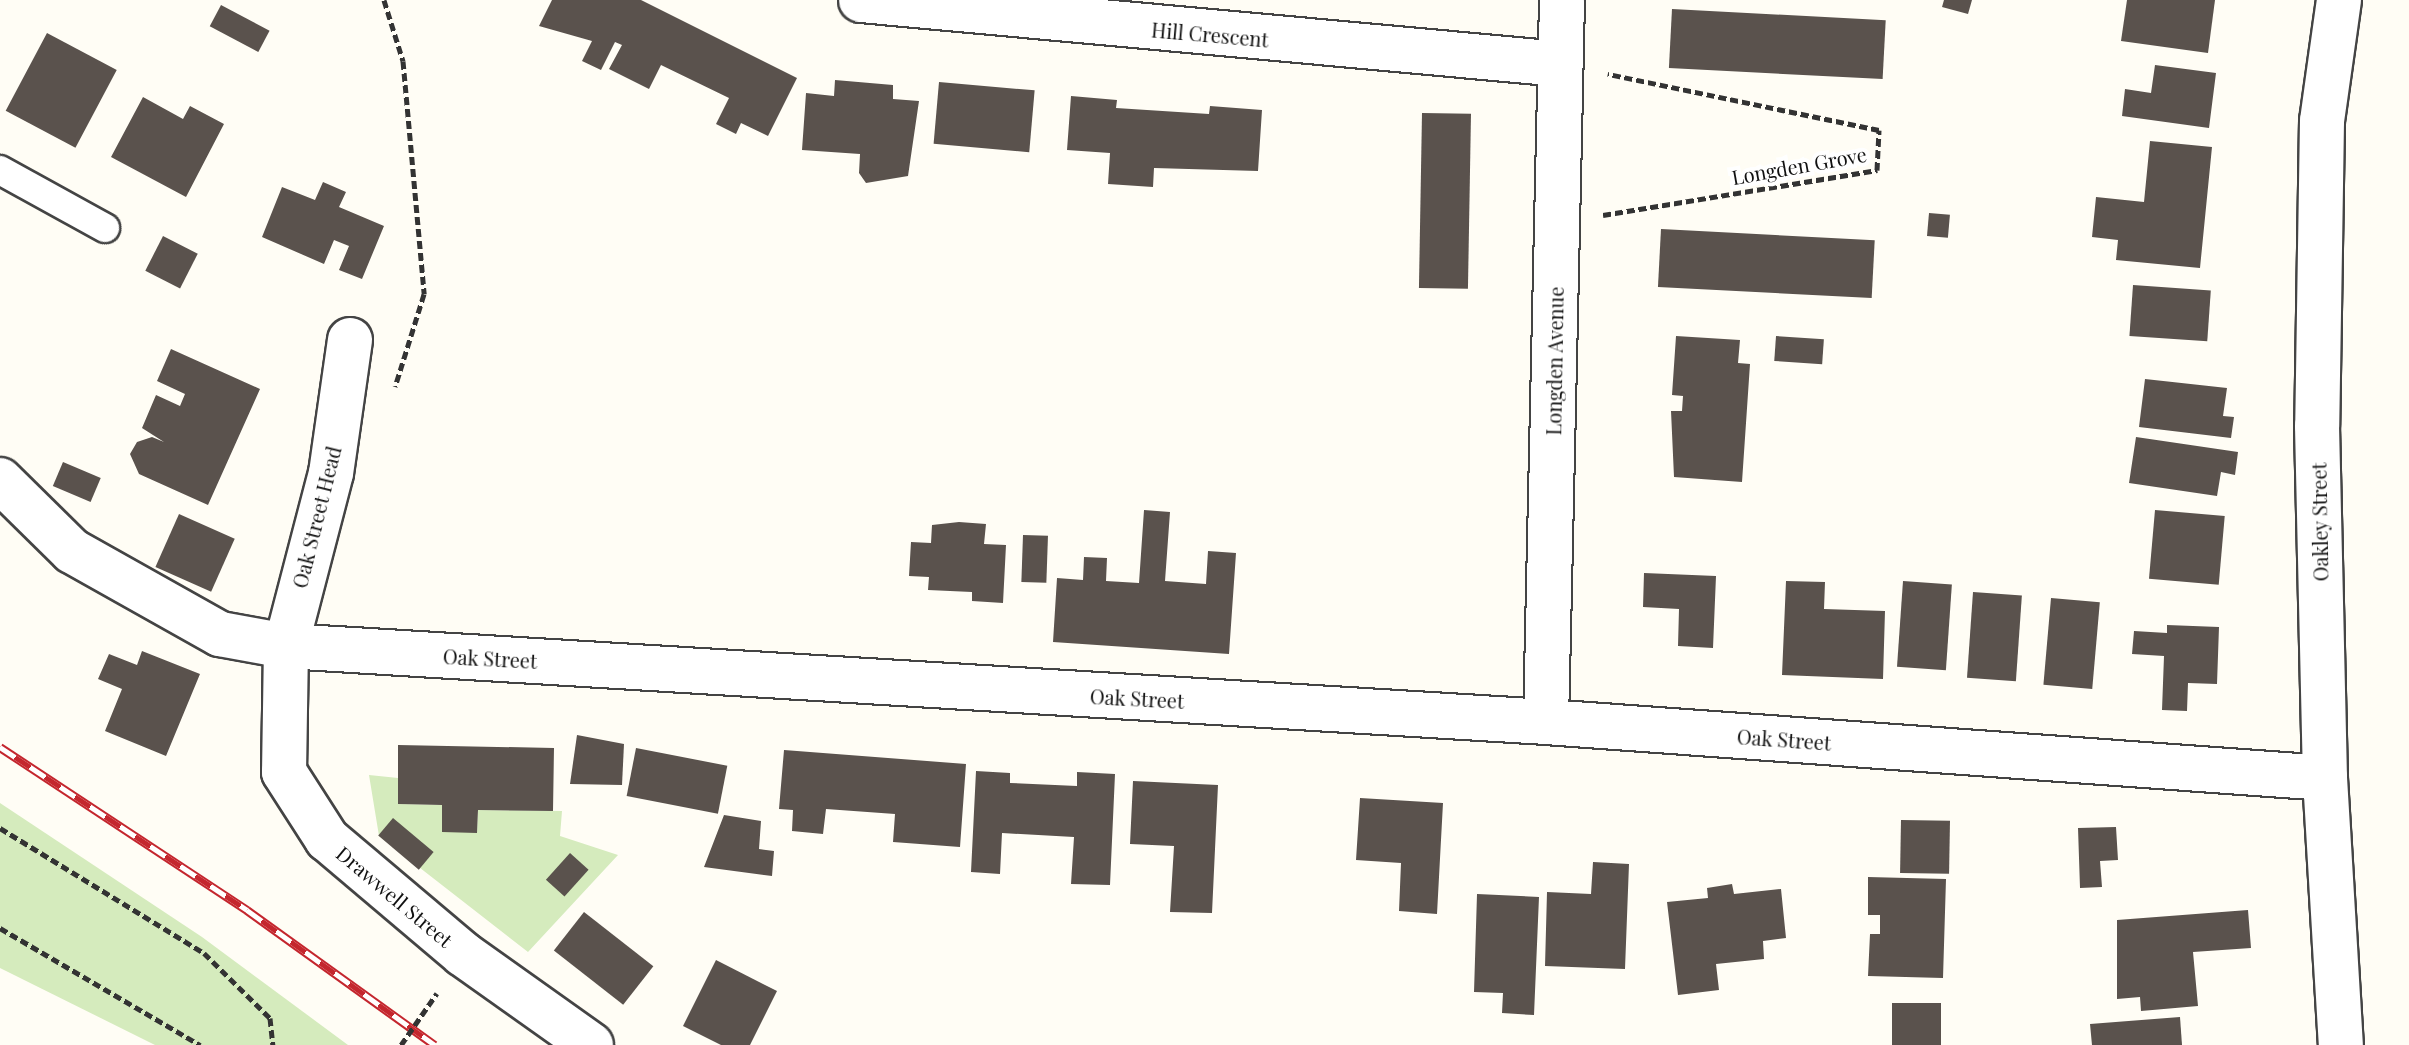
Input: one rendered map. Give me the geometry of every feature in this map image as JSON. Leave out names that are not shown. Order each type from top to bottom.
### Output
[{"type":"street","name":"Hill Crescent","points":[[861,0],[1560,64]]},
{"type":"street","name":"Longden Avenue","points":[[1546,722],[1562,0]]},
{"type":"street","name":"Oakley Street","points":[[2339,0],[2322,121],[2317,426],[2325,778],[2341,1045]]},
{"type":"street","name":"Oak Street Head","points":[[286,646],[331,473],[350,340]]},
{"type":"street","name":"Oak Street","points":[[0,480],[72,551],[220,634],[286,646],[1546,722],[2325,778]]},
{"type":"street","name":"Drawwell Street","points":[[286,646],[284,772],[327,839],[463,954],[591,1045]]},
{"type":"lane","points":[[0,170],[105,228]]},
{"type":"path","name":"Longden Grove","points":[[1557,223],[1877,170],[1879,130],[1560,64]]},
{"type":"path","points":[[0,828],[204,953],[270,1018],[273,1045]]},
{"type":"path","points":[[0,928],[200,1045]]},
{"type":"path","points":[[401,1045],[437,993]]},
{"type":"green space","points":[[369,775],[398,778],[398,804],[442,805],[442,832],[477,832],[478,810],[562,811],[560,836],[618,855],[528,952],[379,836]]},
{"type":"green space","points":[[0,803],[202,937],[348,1045],[155,1045],[0,968]]},
{"type":"building","points":[[552,0],[641,0],[797,78],[768,136],[741,123],[736,134],[716,124],[729,98],[661,65],[649,89],[609,69],[622,45],[615,42],[601,70],[582,61],[592,41],[539,26]]},
{"type":"building","points":[[1944,0],[1972,0],[1968,14],[1942,7]]},
{"type":"building","points":[[2127,0],[2215,0],[2208,53],[2121,41]]},
{"type":"building","points":[[221,5],[270,31],[258,52],[210,26]]},
{"type":"building","points":[[1672,9],[1886,20],[1883,79],[1669,68]]},
{"type":"building","points":[[47,33],[117,70],[75,148],[6,111]]},
{"type":"building","points":[[2155,65],[2216,73],[2209,128],[2122,116],[2125,89],[2151,93]]},
{"type":"building","points":[[835,80],[893,85],[893,99],[919,101],[908,176],[866,183],[859,173],[860,154],[802,150],[806,93],[834,96]]},
{"type":"building","points":[[939,82],[1035,90],[1029,152],[934,144]]},
{"type":"building","points":[[1071,96],[1117,100],[1116,108],[1209,114],[1210,106],[1262,110],[1258,171],[1154,168],[1153,187],[1108,184],[1110,153],[1067,150]]},
{"type":"building","points":[[143,97],[183,119],[190,106],[224,124],[186,197],[111,157]]},
{"type":"building","points":[[1422,113],[1471,114],[1468,289],[1419,288]]},
{"type":"building","points":[[2150,141],[2212,147],[2200,268],[2116,260],[2118,240],[2092,237],[2096,197],[2144,202]]},
{"type":"building","points":[[323,182],[346,192],[339,207],[384,226],[362,279],[339,270],[349,246],[334,240],[324,264],[262,237],[282,187],[315,200]]},
{"type":"building","points":[[1929,213],[1950,215],[1948,238],[1927,236]]},
{"type":"building","points":[[1661,229],[1875,240],[1872,298],[1658,287]]},
{"type":"building","points":[[163,236],[198,254],[180,288],[145,271]]},
{"type":"building","points":[[2133,285],[2211,290],[2207,341],[2129,336]]},
{"type":"building","points":[[1676,336],[1740,340],[1738,363],[1750,364],[1742,482],[1674,477],[1671,411],[1682,411],[1683,396],[1672,395]]},
{"type":"building","points":[[1776,336],[1824,339],[1822,364],[1774,361]]},
{"type":"building","points":[[171,349],[260,389],[208,505],[139,474],[130,454],[137,442],[152,437],[164,442],[142,428],[156,395],[180,406],[185,394],[157,381]]},
{"type":"building","points":[[2145,379],[2227,388],[2223,416],[2234,417],[2231,438],[2139,427]]},
{"type":"building","points":[[2136,437],[2238,452],[2235,475],[2221,472],[2217,496],[2129,483]]},
{"type":"building","points":[[63,462],[101,478],[91,502],[53,486]]},
{"type":"building","points":[[1144,510],[1170,512],[1165,581],[1206,584],[1208,551],[1236,553],[1229,654],[1053,642],[1057,578],[1083,580],[1084,557],[1107,558],[1106,581],[1139,583]]},
{"type":"building","points":[[2155,510],[2225,516],[2219,585],[2149,579]]},
{"type":"building","points":[[179,514],[235,539],[211,592],[155,567]]},
{"type":"building","points":[[959,522],[986,524],[984,544],[1006,545],[1003,603],[972,601],[972,592],[928,590],[929,577],[909,576],[911,542],[931,543],[932,525]]},
{"type":"building","points":[[1023,535],[1048,536],[1046,583],[1021,582]]},
{"type":"building","points":[[1644,573],[1716,576],[1713,648],[1678,646],[1679,609],[1643,607]]},
{"type":"building","points":[[1786,581],[1825,582],[1824,609],[1885,611],[1883,679],[1782,675]]},
{"type":"building","points":[[1903,581],[1952,584],[1946,670],[1897,667]]},
{"type":"building","points":[[1973,592],[2022,595],[2016,681],[1967,678]]},
{"type":"building","points":[[2051,598],[2100,602],[2092,689],[2043,685]]},
{"type":"building","points":[[2167,625],[2219,627],[2217,684],[2188,683],[2187,711],[2162,710],[2164,656],[2132,654],[2134,631],[2167,633]]},
{"type":"building","points":[[142,651],[200,674],[166,756],[105,731],[122,689],[98,679],[109,654],[137,665]]},
{"type":"building","points":[[577,735],[624,744],[622,785],[570,784]]},
{"type":"building","points":[[398,745],[554,748],[553,811],[478,810],[477,833],[442,832],[442,805],[398,804]]},
{"type":"building","points":[[636,748],[727,766],[718,814],[627,796]]},
{"type":"building","points":[[784,750],[966,764],[960,847],[893,842],[895,814],[826,809],[823,834],[792,831],[793,810],[779,809]]},
{"type":"building","points":[[976,771],[1010,773],[1010,783],[1077,786],[1077,772],[1115,774],[1110,885],[1071,884],[1074,837],[1002,833],[1000,874],[971,872]]},
{"type":"building","points":[[1133,781],[1218,785],[1212,913],[1170,912],[1174,846],[1130,844]]},
{"type":"building","points":[[1360,798],[1443,803],[1437,914],[1399,911],[1401,863],[1356,860]]},
{"type":"building","points":[[724,815],[761,821],[759,849],[774,851],[772,876],[704,867]]},
{"type":"building","points":[[393,818],[434,852],[419,870],[378,836]]},
{"type":"building","points":[[1901,820],[1950,821],[1949,874],[1900,873]]},
{"type":"building","points":[[2116,827],[2118,860],[2100,861],[2102,887],[2080,888],[2078,828]]},
{"type":"building","points":[[570,853],[589,870],[564,896],[546,880]]},
{"type":"building","points":[[1593,862],[1629,864],[1625,969],[1545,966],[1547,892],[1591,894]]},
{"type":"building","points":[[1868,877],[1946,879],[1943,978],[1868,976],[1870,934],[1880,934],[1880,915],[1868,915]]},
{"type":"building","points":[[1732,884],[1734,894],[1781,889],[1786,938],[1763,941],[1764,959],[1716,964],[1719,990],[1678,995],[1667,902],[1708,898],[1707,888]]},
{"type":"building","points":[[1477,894],[1539,897],[1534,1015],[1502,1013],[1503,993],[1474,992]]},
{"type":"building","points":[[2248,910],[2251,948],[2193,952],[2198,1006],[2141,1011],[2140,997],[2117,999],[2117,920]]},
{"type":"building","points":[[584,912],[653,966],[623,1005],[554,951]]},
{"type":"building","points":[[716,960],[777,991],[750,1045],[721,1045],[683,1026]]},
{"type":"building","points":[[1892,1003],[1941,1003],[1941,1045],[1892,1045]]},
{"type":"building","points":[[2180,1017],[2182,1045],[2092,1045],[2090,1024]]},
{"type":"railway","points":[[0,747],[247,910],[435,1045]]}]
